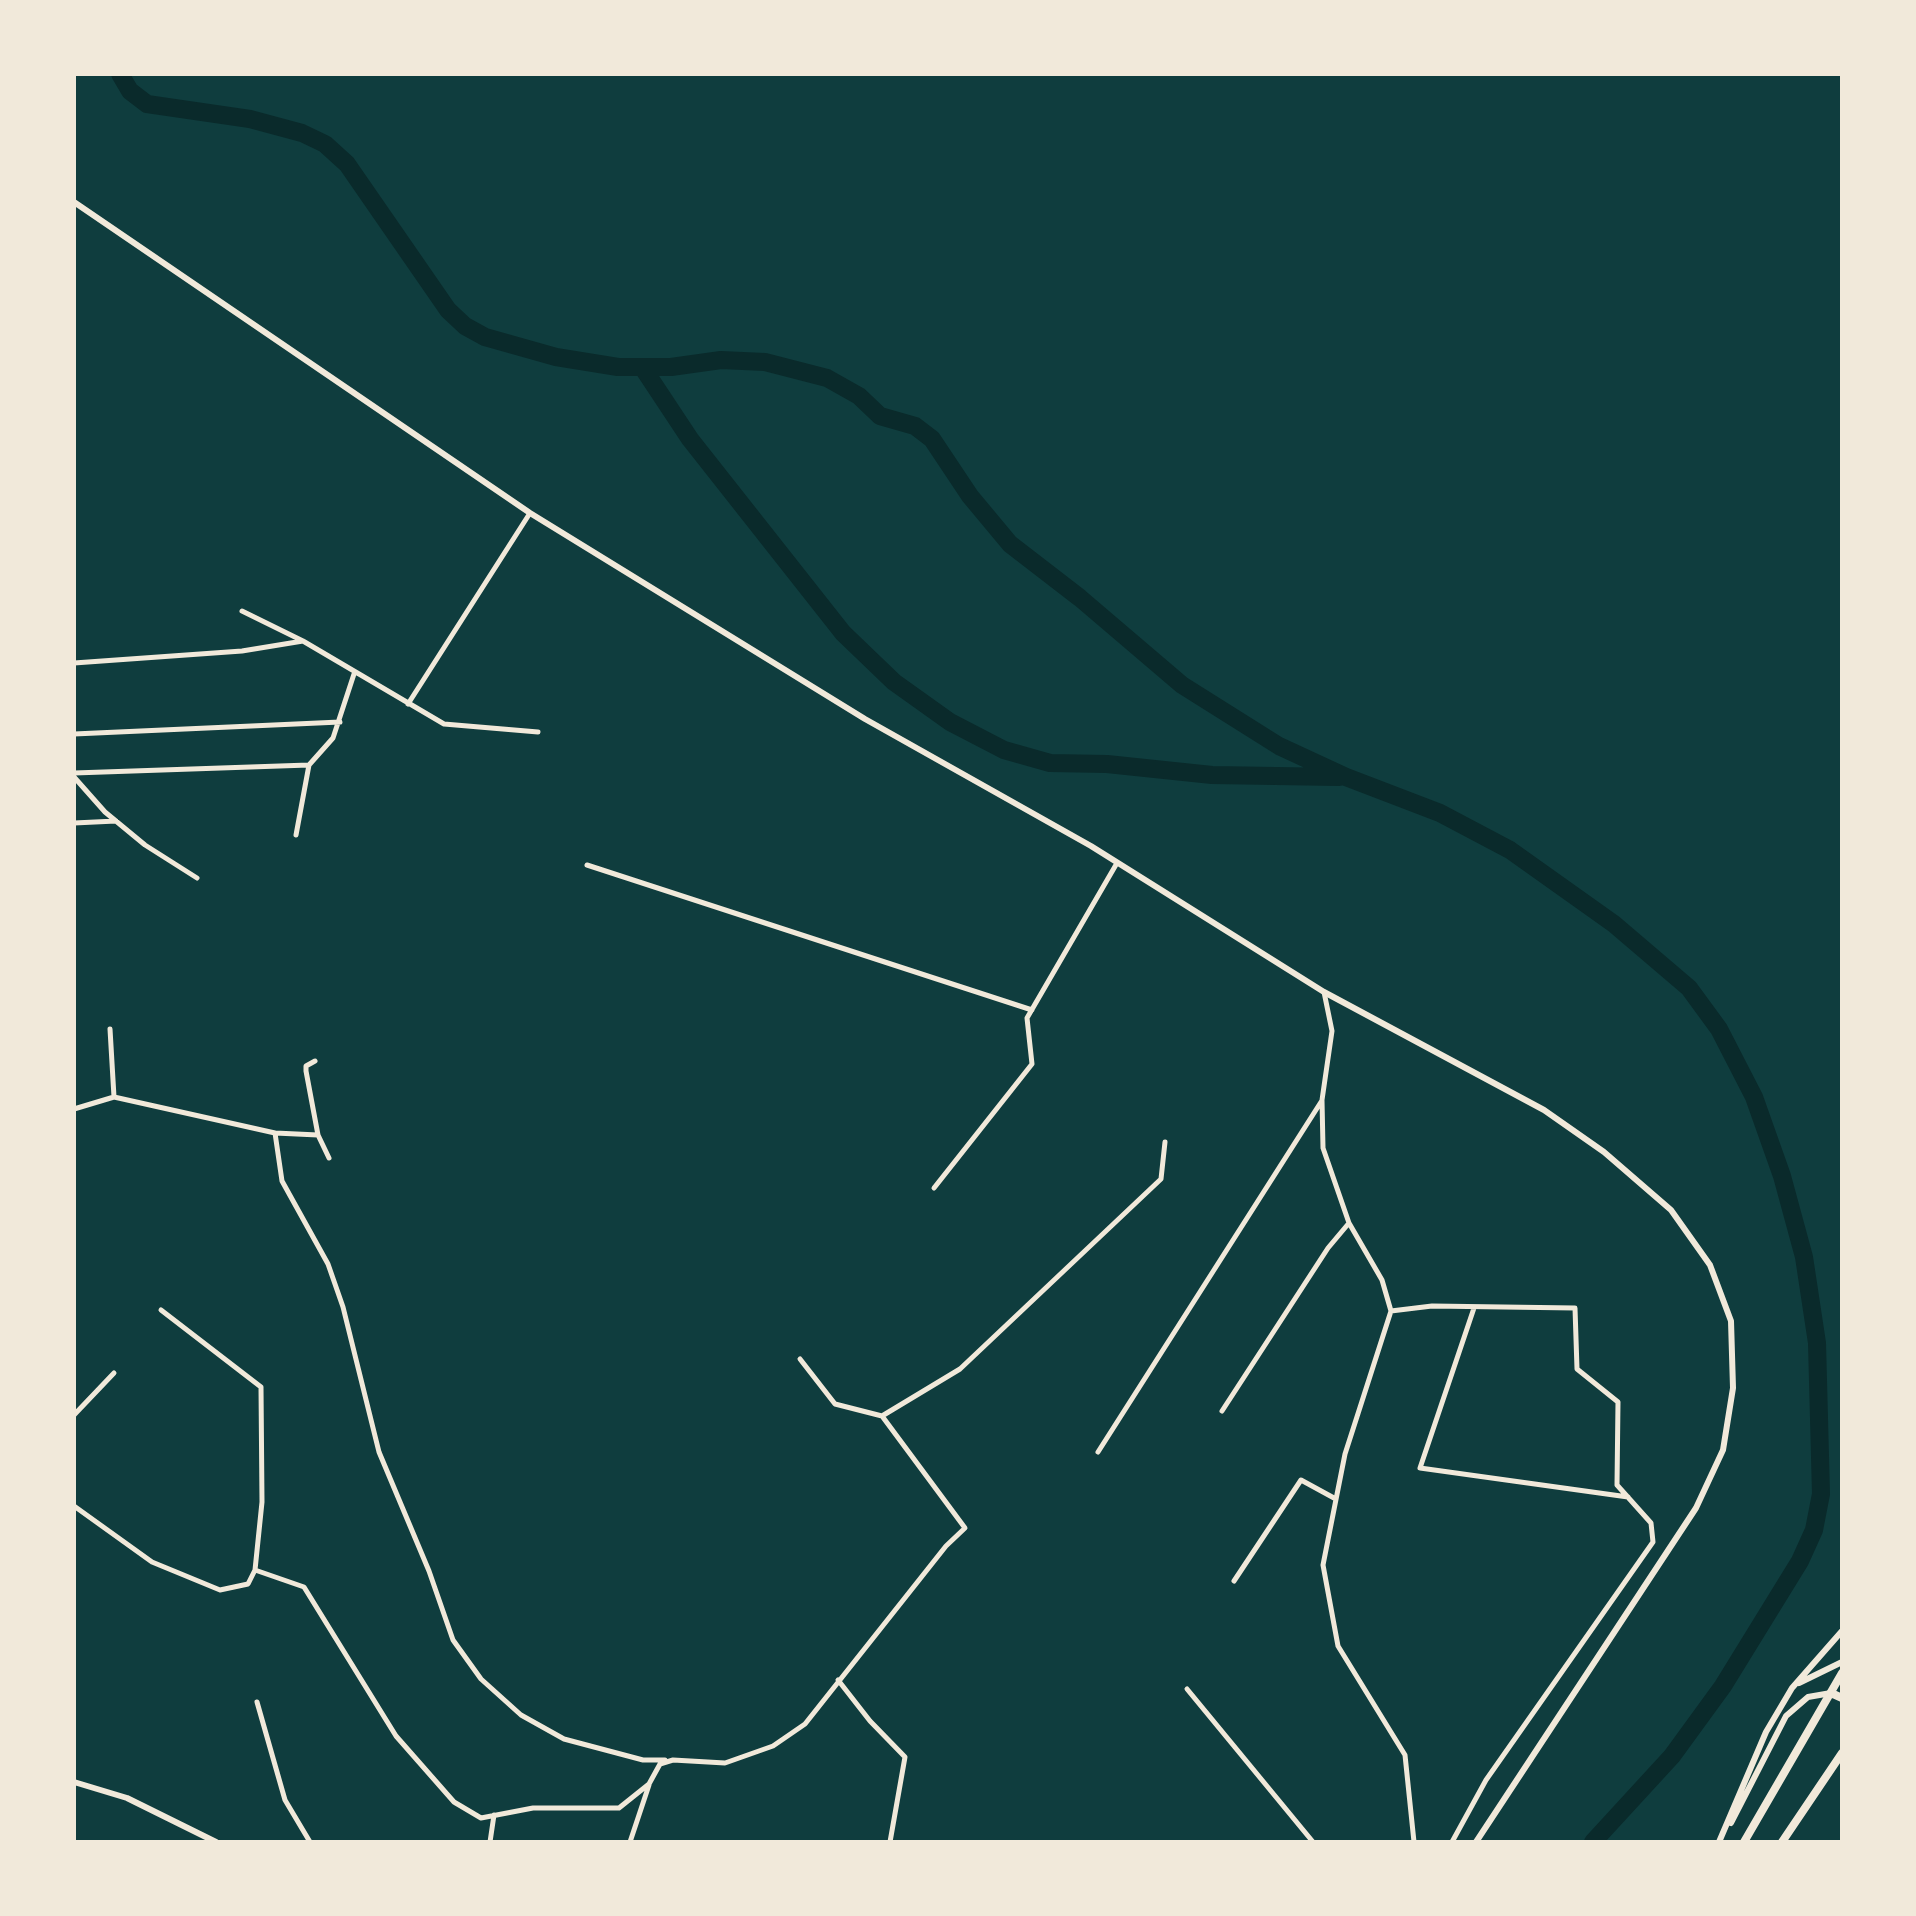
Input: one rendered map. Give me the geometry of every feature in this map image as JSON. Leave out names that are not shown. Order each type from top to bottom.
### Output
[{"type":"highway","points":[[1744,1842],[1842,1673]]},
{"type":"highway","points":[[1831,1693],[1842,1698]]},
{"type":"highway","points":[[1782,1842],[1842,1753]]},
{"type":"street","points":[[74,202],[530,513],[865,719],[1117,863],[1324,992],[1419,1046],[1544,1110],[1604,1152],[1671,1210],[1710,1265],[1731,1321],[1733,1388],[1723,1450],[1696,1508],[1476,1842]]},
{"type":"street","points":[[408,704],[509,540],[530,513]]},
{"type":"street","points":[[242,611],[303,641],[354,674],[444,724],[538,732]]},
{"type":"street","points":[[74,663],[242,651],[303,641]]},
{"type":"street","points":[[296,835],[309,765],[333,738],[354,674]]},
{"type":"street","points":[[74,734],[340,722]]},
{"type":"street","points":[[74,775],[309,765]]},
{"type":"street","points":[[74,775],[116,821],[197,878]]},
{"type":"street","points":[[74,823],[116,821]]},
{"type":"street","points":[[934,1188],[1032,1064],[1027,1018],[1117,863]]},
{"type":"street","points":[[587,865],[1032,1010]]},
{"type":"street","points":[[1324,992],[1332,1031],[1322,1100],[1323,1148],[1349,1223],[1382,1280],[1391,1311],[1334,1498],[1323,1565],[1338,1646],[1405,1755],[1414,1842]]},
{"type":"street","points":[[110,1029],[114,1097]]},
{"type":"street","points":[[315,1061],[306,1066],[306,1071],[318,1135],[329,1158]]},
{"type":"street","points":[[74,1109],[114,1097],[275,1133],[318,1135]]},
{"type":"street","points":[[1098,1452],[1322,1100]]},
{"type":"street","points":[[275,1133],[282,1181],[328,1264],[343,1307],[379,1452],[429,1571],[453,1640],[481,1679],[521,1715],[564,1739],[643,1760],[725,1763],[773,1746],[805,1724],[946,1546],[965,1528],[882,1416],[835,1404],[800,1359]]},
{"type":"street","points":[[882,1416],[960,1369],[1161,1179],[1165,1142]]},
{"type":"street","points":[[1222,1411],[1328,1248],[1349,1223]]},
{"type":"street","points":[[1391,1311],[1432,1306],[1575,1308],[1577,1369],[1618,1402],[1617,1485],[1651,1523],[1653,1542],[1486,1780],[1452,1842]]},
{"type":"street","points":[[1474,1308],[1420,1468],[1629,1497]]},
{"type":"street","points":[[74,1506],[152,1562],[220,1590],[248,1584],[255,1570],[262,1502],[261,1387],[161,1310]]},
{"type":"street","points":[[74,1415],[114,1373]]},
{"type":"street","points":[[1234,1581],[1301,1480],[1334,1498]]},
{"type":"street","points":[[255,1570],[304,1587],[396,1736],[454,1802],[481,1818],[533,1808],[609,1810],[632,1800],[649,1784]]},
{"type":"street","points":[[1720,1842],[1766,1732],[1792,1688],[1842,1631]]},
{"type":"street","points":[[1792,1688],[1814,1673],[1842,1662]]},
{"type":"street","points":[[838,1680],[870,1721],[905,1757],[890,1842]]},
{"type":"street","points":[[1187,1689],[1313,1842]]},
{"type":"street","points":[[1720,1842],[1786,1716],[1808,1697],[1831,1693]]},
{"type":"street","points":[[257,1702],[285,1800],[310,1842]]},
{"type":"street","points":[[630,1842],[649,1784],[660,1764],[673,1760]]},
{"type":"street","points":[[74,1782],[127,1798],[216,1842]]},
{"type":"street","points":[[490,1842],[494,1815]]},
{"type":"waterway","points":[[120,74],[130,91],[147,104],[250,119],[302,133],[325,144],[347,164],[448,310],[465,326],[485,337],[556,357],[618,367],[671,367],[721,360],[765,362],[827,378],[859,396],[880,416],[915,426],[932,439],[970,496],[1010,544],[1080,598],[1182,685],[1279,746],[1346,777],[1440,813],[1510,850],[1614,924],[1689,988],[1719,1029],[1754,1097],[1782,1176],[1804,1257],[1817,1343],[1821,1494],[1814,1530],[1800,1561],[1723,1686],[1672,1756],[1593,1842]]},
{"type":"waterway","points":[[643,368],[690,439],[843,633],[894,682],[950,722],[1004,750],[1050,763],[1107,764],[1212,775],[1339,777]]}]
